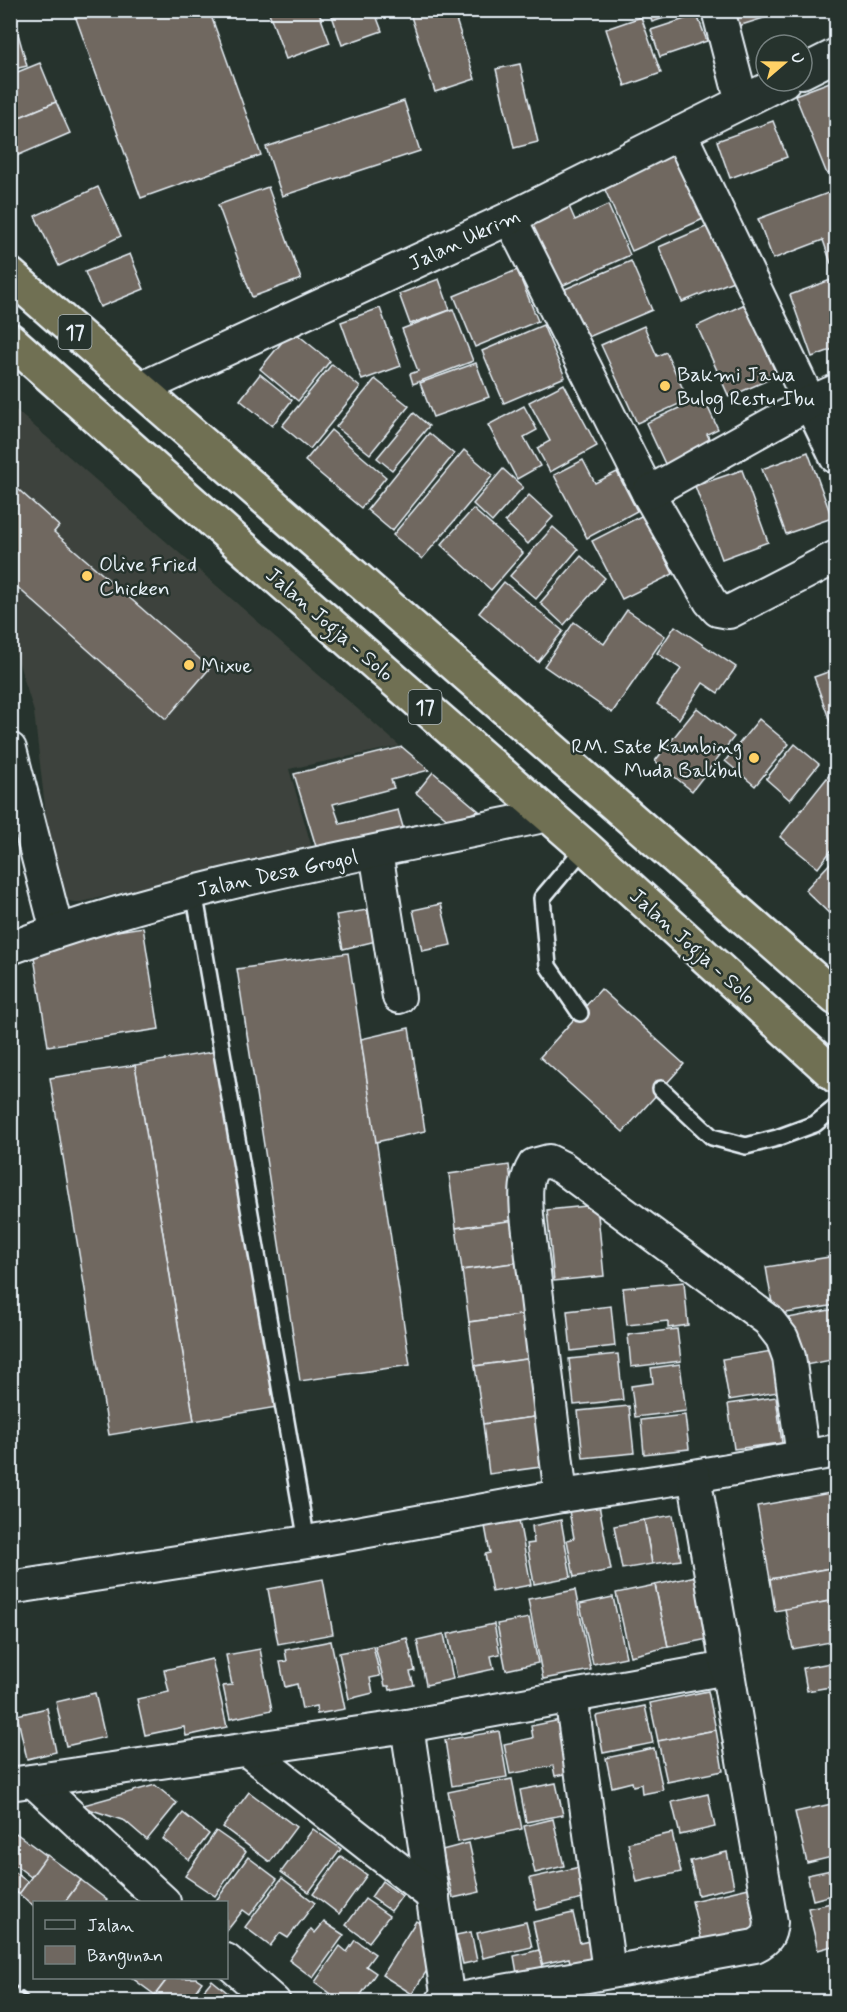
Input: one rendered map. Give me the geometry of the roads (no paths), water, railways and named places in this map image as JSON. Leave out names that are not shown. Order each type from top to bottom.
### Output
[{"type":"highway","name":"17","points":[[10,275],[837,998]]},
{"type":"highway","name":"Jalan Jogja - Solo","points":[[10,340],[242,547],[585,847],[837,1076]]},
{"type":"street","points":[[718,10],[742,102]]},
{"type":"street","points":[[814,66],[837,55]]},
{"type":"street","name":"Jalan Ukrim","points":[[140,389],[510,218],[760,93]]},
{"type":"street","points":[[680,133],[824,396],[837,457]]},
{"type":"street","points":[[510,218],[648,493],[710,601],[718,610],[729,612],[837,557]]},
{"type":"street","points":[[648,493],[824,396]]},
{"type":"street","points":[[10,749],[17,800],[57,931]]},
{"type":"street","name":"Jalan Desa Grogol","points":[[10,948],[57,931],[194,891],[548,815]]},
{"type":"street","points":[[376,852],[399,997]]},
{"type":"street","points":[[561,1496],[526,1215],[525,1188],[528,1174],[534,1164],[549,1161],[563,1168],[768,1320],[782,1338],[789,1357],[803,1456]]},
{"type":"street","points":[[10,1588],[307,1542],[561,1496],[837,1451]]},
{"type":"street","points":[[407,1726],[433,1896],[445,2001],[754,1946],[765,1941],[770,1933],[771,1922],[694,1476]]},
{"type":"street","points":[[22,1783],[407,1726],[727,1668]]},
{"type":"street","points":[[571,1696],[609,1971]]},
{"type":"street","points":[[247,1750],[433,1896]]},
{"type":"street","points":[[22,1783],[163,1901]]},
{"type":"street","points":[[228,1962],[274,2001]]},
{"type":"lane","points":[[580,1012],[548,966],[542,898],[585,847]]},
{"type":"lane","points":[[194,891],[307,1542]]},
{"type":"lane","points":[[661,1089],[712,1137],[746,1146],[815,1124],[837,1107]]},
{"type":"railway","points":[[10,1983],[32,2002]]},
{"type":"place","name":"Bakmi Jawa Bulog Restu Ibu","points":[[665,386]]},
{"type":"place","name":"Olive Fried Chicken","points":[[87,576]]},
{"type":"place","name":"Mixue","points":[[189,665]]},
{"type":"place","name":"RM. Sate Kambing Muda Balibul","points":[[754,758]]}]
